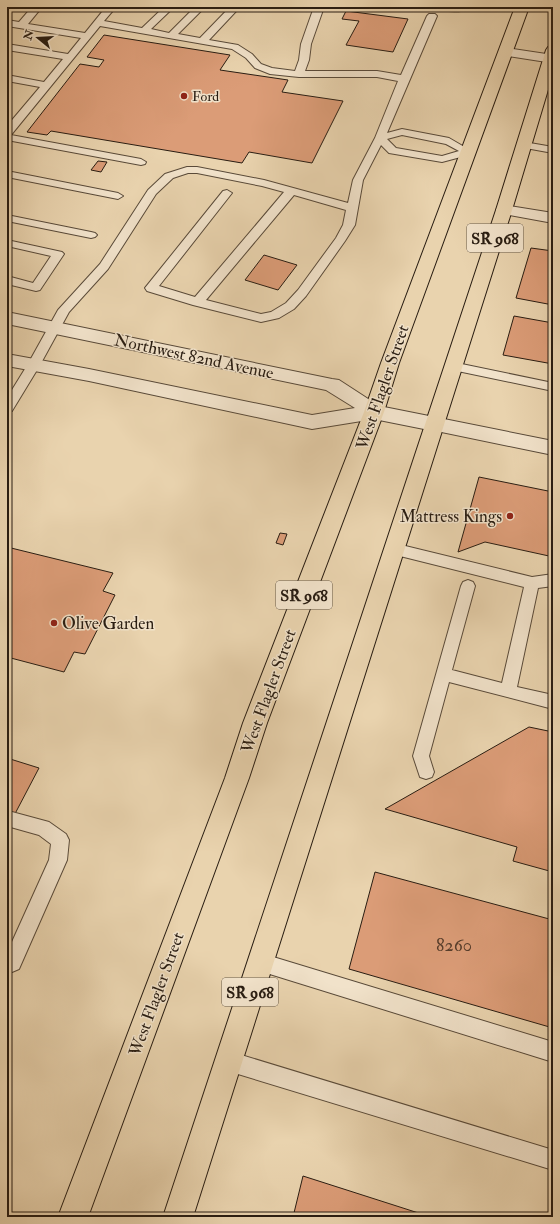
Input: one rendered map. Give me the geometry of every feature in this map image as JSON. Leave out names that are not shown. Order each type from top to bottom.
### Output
[{"type":"main road","name":"West Flagler Street","points":[[80,1211],[255,723],[374,412],[390,363],[522,7]]},
{"type":"main road","name":"SR 968","points":[[178,1217],[452,366],[504,210],[552,56]]},
{"type":"street","points":[[506,52],[552,56]]},
{"type":"street","points":[[504,210],[553,218]]},
{"type":"street","name":"Northwest 82nd Avenue","points":[[7,318],[332,384],[374,412]]},
{"type":"street","name":"Northwest 82nd Avenue","points":[[7,360],[89,375],[312,422],[374,412],[553,448]]},
{"type":"lane","points":[[21,26],[38,7]]},
{"type":"lane","points":[[7,133],[111,7]]},
{"type":"lane","points":[[144,31],[169,7]]},
{"type":"lane","points":[[171,36],[200,7]]},
{"type":"lane","points":[[202,41],[235,7]]},
{"type":"lane","points":[[299,74],[304,60],[306,44],[319,7]]},
{"type":"lane","points":[[443,7],[461,9],[471,7]]},
{"type":"lane","points":[[226,193],[151,288],[246,316],[261,318],[276,315],[290,306],[302,293],[341,240],[349,225],[358,180],[380,138],[404,78],[432,16]]},
{"type":"lane","points":[[7,23],[87,36]]},
{"type":"lane","points":[[98,23],[235,47],[249,56],[258,66],[270,71],[299,74],[377,74],[404,78]]},
{"type":"lane","points":[[7,47],[70,57]]},
{"type":"lane","points":[[7,78],[47,85]]},
{"type":"lane","points":[[7,113],[21,116]]},
{"type":"lane","points":[[380,138],[402,132],[450,141],[468,152]]},
{"type":"lane","points":[[7,137],[142,162]]},
{"type":"lane","points":[[380,138],[393,151],[442,159],[468,152]]},
{"type":"lane","points":[[524,145],[553,150]]},
{"type":"lane","points":[[7,408],[34,365],[64,310],[104,266],[152,192],[169,176],[187,170],[197,170],[241,177],[352,208]]},
{"type":"lane","points":[[7,174],[118,196]]},
{"type":"lane","points":[[197,302],[292,190]]},
{"type":"lane","points":[[7,218],[91,235]]},
{"type":"lane","points":[[7,243],[58,254],[36,287],[7,280]]},
{"type":"lane","points":[[452,366],[553,387]]},
{"type":"lane","points":[[393,549],[532,583],[553,580]]},
{"type":"lane","points":[[508,691],[532,583]]},
{"type":"lane","points":[[426,772],[421,756],[468,586]]},
{"type":"lane","points":[[443,674],[553,702]]},
{"type":"lane","points":[[12,820],[43,828],[60,840],[58,860],[12,963]]},
{"type":"lane","points":[[260,962],[553,1052]]},
{"type":"lane","points":[[228,1061],[553,1160]]},
{"type":"building","points":[[346,11],[408,19],[393,52],[346,45],[359,21],[342,19]]},
{"type":"building","name":"Ford","points":[[104,35],[230,55],[220,70],[288,80],[282,92],[343,101],[312,163],[249,152],[242,163],[51,131],[47,135],[27,132],[80,64],[99,67],[104,60],[87,57]]},
{"type":"building","points":[[98,161],[107,162],[101,172],[91,170]]},
{"type":"building","points":[[531,248],[553,251],[553,305],[516,298]]},
{"type":"building","points":[[264,255],[297,265],[278,290],[245,280]]},
{"type":"building","points":[[514,316],[553,323],[553,364],[503,355]]},
{"type":"building","name":"Mattress Kings","points":[[479,477],[553,492],[553,540],[549,556],[485,542],[458,552]]},
{"type":"building","points":[[280,533],[287,534],[283,545],[276,543]]},
{"type":"building","name":"Olive Garden","points":[[7,547],[113,573],[103,591],[115,595],[85,654],[74,652],[64,672],[7,657]]},
{"type":"building","points":[[529,727],[553,732],[553,872],[513,861],[517,847],[385,809]]},
{"type":"building","points":[[7,758],[39,768],[7,829]]},
{"type":"building","points":[[375,872],[553,920],[553,1028],[349,969]]},
{"type":"building","points":[[303,1176],[431,1217],[293,1217]]},
{"type":"place","name":"Ford","points":[[184,96]]},
{"type":"place","name":"Mattress Kings","points":[[510,516]]},
{"type":"place","name":"Olive Garden","points":[[54,623]]}]
